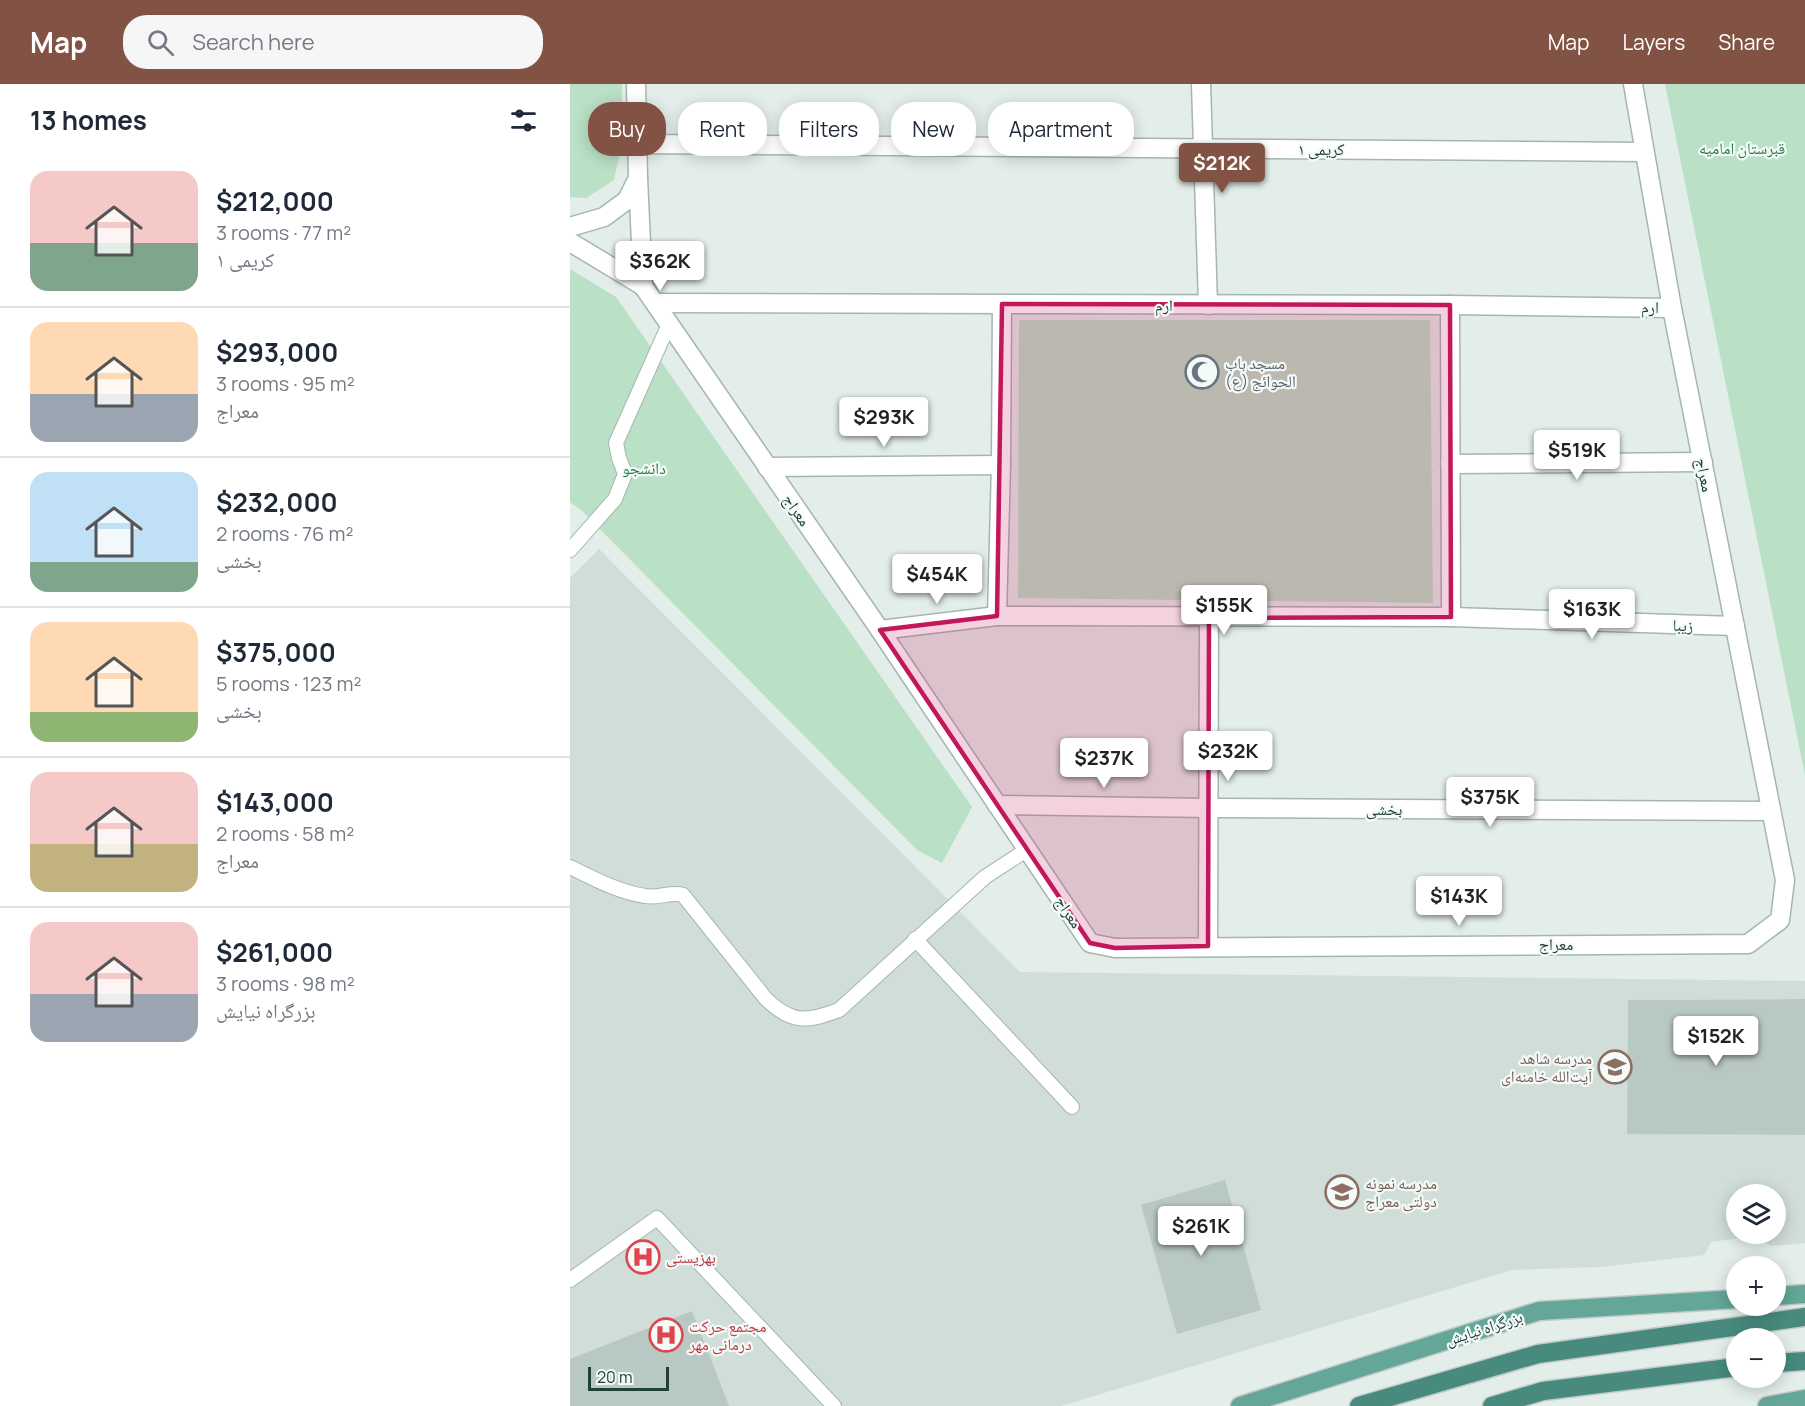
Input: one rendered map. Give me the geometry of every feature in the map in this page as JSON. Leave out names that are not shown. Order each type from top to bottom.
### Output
[{"type":"highway","points":[[1359,1406],[1538,1354],[1805,1317]]},
{"type":"highway","points":[[1786,1362],[1805,1361]]},
{"type":"highway","points":[[1492,1406],[1543,1391],[1726,1367]]},
{"type":"main road","points":[[1786,1295],[1805,1294]]},
{"type":"main road","name":"بزرگراه نیایش","points":[[1240,1406],[1539,1311],[1726,1300]]},
{"type":"main road","points":[[1767,1406],[1805,1399]]},
{"type":"street","points":[[636,84],[637,102]]},
{"type":"street","points":[[1201,84],[1208,305]]},
{"type":"street","name":"معراج","points":[[643,285],[880,630],[1090,943],[1115,948],[1748,944],[1780,920],[1785,880],[1672,308],[1633,84]]},
{"type":"street","name":"کریمی ۱","points":[[666,144],[1644,152]]},
{"type":"street","points":[[639,156],[643,285]]},
{"type":"street","points":[[570,227],[604,217],[627,200],[638,178]]},
{"type":"street","points":[[570,242],[643,285]]},
{"type":"street","name":"ارم","points":[[655,303],[1450,305],[1672,308]]},
{"type":"street","points":[[997,616],[1002,304]]},
{"type":"street","points":[[1450,305],[1450,617]]},
{"type":"street","points":[[1450,464],[1703,462]]},
{"type":"street","points":[[767,467],[1001,465]]},
{"type":"street","name":"زیبا","points":[[880,630],[997,616],[1450,617],[1735,626]]},
{"type":"street","points":[[1208,946],[1209,618]]},
{"type":"street","name":"بخشی","points":[[997,805],[1771,811]]},
{"type":"lane","points":[[570,550],[615,499],[625,474],[616,442],[669,324]]},
{"type":"lane","points":[[570,867],[603,884],[638,895],[658,897],[676,893],[682,896],[777,1010],[801,1019],[814,1019],[839,1010],[985,877],[1028,849]]},
{"type":"lane","points":[[915,939],[1072,1107]]},
{"type":"lane","points":[[570,1280],[657,1218],[834,1406]]},
{"type":"highlighted area","points":[[1002,304],[1450,305],[1451,617],[1209,618],[1208,946],[1115,948],[1090,943],[880,630],[997,616]]},
{"type":"shaded area","points":[[599,549],[1020,972],[1805,981],[1805,999],[1628,1000],[1627,1133],[1805,1135],[1805,1243],[1771,1246],[1768,1244],[1786,1244],[1786,1184],[1726,1184],[1726,1240],[1711,1242],[1704,1255],[1600,1267],[1512,1270],[1061,1406],[570,1406],[570,578]]},
{"type":"green space","points":[[570,84],[622,84],[622,102],[588,102],[588,156],[619,156],[614,180],[586,198],[570,197]]},
{"type":"green space","name":"قبرستان امامیه","points":[[1665,84],[1805,84],[1805,775]]},
{"type":"green space","name":"دانشجو","points":[[570,269],[616,297],[972,807],[942,863],[917,850],[582,511],[570,502]]},
{"type":"green space","points":[[1019,320],[1430,320],[1433,603],[1018,598]]},
{"type":"building","points":[[1805,999],[1805,1135],[1627,1134],[1628,1000]]},
{"type":"building","points":[[1225,1180],[1261,1310],[1177,1334],[1141,1205]]},
{"type":"building","name":"مجتمع حرکت درمانی مهر","points":[[692,1311],[729,1406],[570,1406],[570,1359]]},
{"type":"place","name":"مسجد باب الحوائج (ع)","points":[[1202,372]]},
{"type":"place","name":"مدرسه شاهد آیت‌الله خامنه‌ای","points":[[1615,1067]]},
{"type":"place","name":"مدرسه نمونه دولتی معراج","points":[[1342,1192]]},
{"type":"place","name":"بهزیستی","points":[[643,1257]]},
{"type":"place","name":"مجتمع حرکت درمانی مهر","points":[[666,1335]]}]
